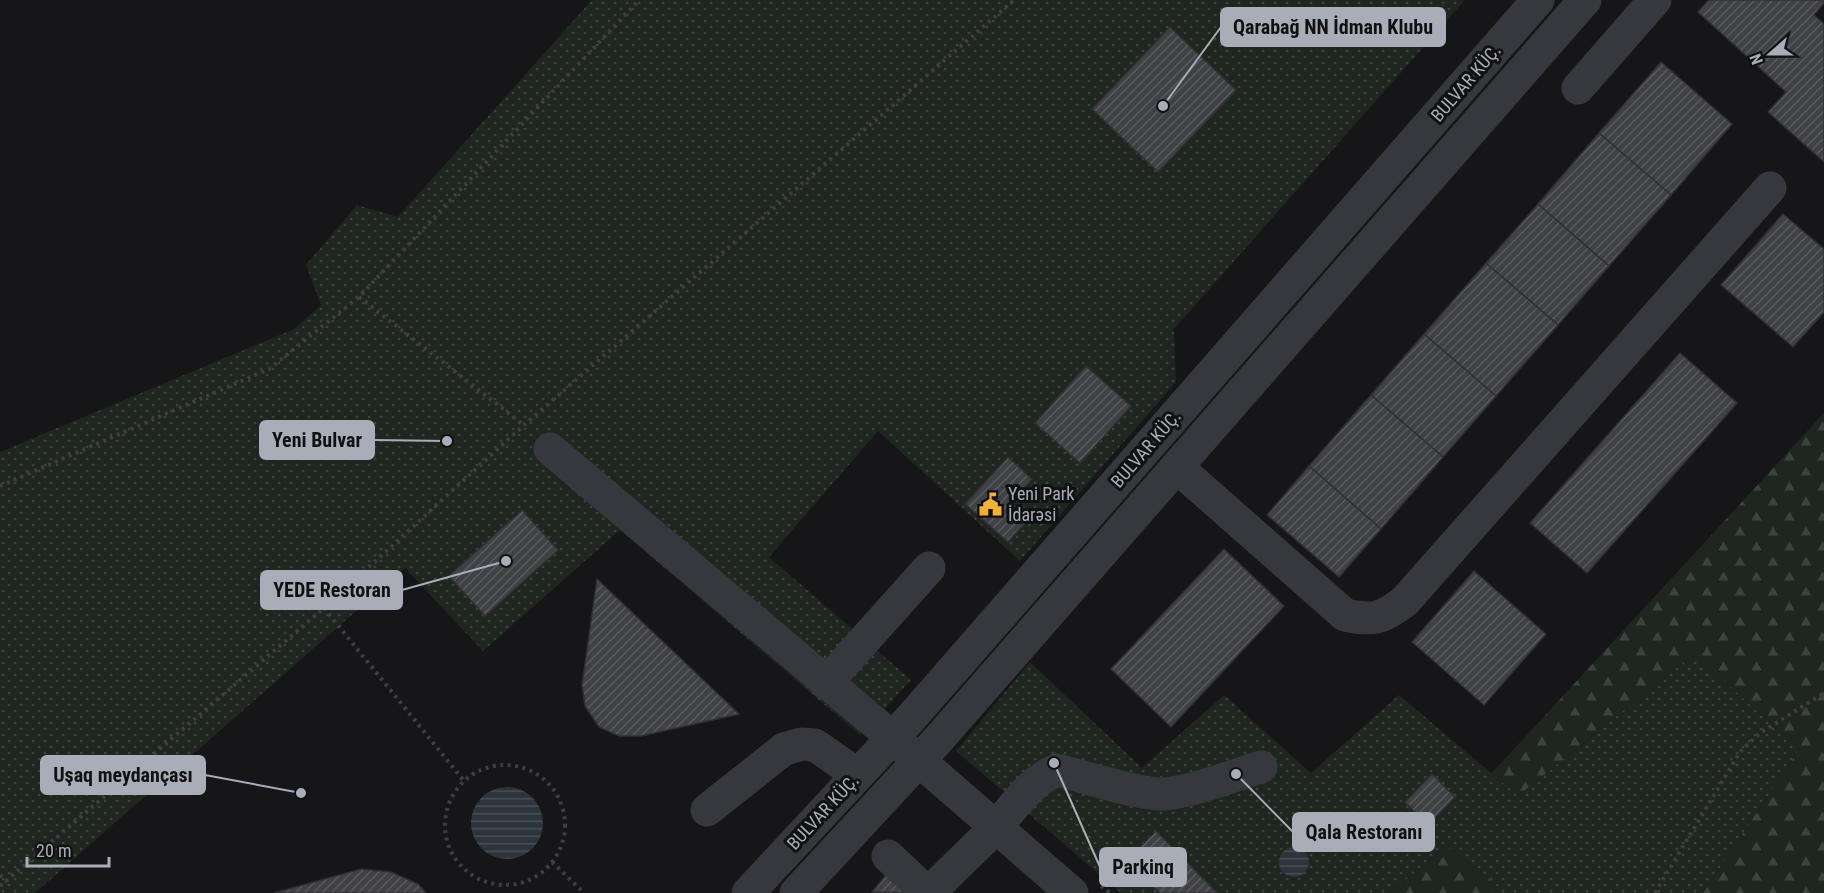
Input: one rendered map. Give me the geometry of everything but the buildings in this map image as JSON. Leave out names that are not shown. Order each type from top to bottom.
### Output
[{"type":"street","name":"BULVAR KÜÇ.","points":[[748,893],[893,738],[1538,0]]},
{"type":"street","name":"BULVAR KÜÇ.","points":[[796,893],[919,761],[1178,468],[1585,0]]},
{"type":"street","points":[[1578,88],[1655,0]]},
{"type":"street","points":[[1178,468],[1345,615],[1365,619],[1388,615],[1404,601],[1770,189]]},
{"type":"street","points":[[1175,416],[1202,440]]},
{"type":"street","points":[[550,449],[893,738],[1072,893]]},
{"type":"street","points":[[826,683],[929,568]]},
{"type":"street","points":[[707,810],[784,749],[802,744],[815,746],[858,775]]},
{"type":"street","points":[[888,856],[922,888],[929,889],[936,886],[995,827],[1035,782],[1057,770],[1164,794],[1261,767]]},
{"type":"path","points":[[0,486],[269,369],[359,297],[639,0]]},
{"type":"path","points":[[0,886],[324,608],[524,425],[1014,0]]},
{"type":"path","points":[[359,297],[524,425],[550,449]]},
{"type":"path","points":[[324,608],[464,781]]},
{"type":"path","points":[[1655,893],[1740,752],[1760,733],[1824,693]]},
{"type":"path","points":[[495,765],[514,765],[530,770],[545,780],[560,803],[565,829],[561,847],[552,862],[539,875],[523,882],[505,885],[487,882],[471,875],[458,862],[449,847],[445,830],[446,811],[452,795],[464,781],[478,771],[495,765]]},
{"type":"path","points":[[552,862],[584,893]]},
{"type":"path","points":[[0,875],[6,881]]},
{"type":"green space","points":[[592,0],[1465,0],[1174,329],[1176,382],[1020,561],[878,431],[769,557],[911,680],[860,735],[620,530],[483,651],[405,568],[35,893],[0,893],[0,452],[294,329],[321,305],[306,265],[357,205],[398,217]]},
{"type":"green space","points":[[1824,413],[1824,893],[1703,893],[1799,749],[1694,654],[1518,796],[1490,775]]},
{"type":"green space","points":[[1694,654],[1799,749],[1703,893],[1491,893],[1497,884],[1446,846],[1390,893],[1121,893],[956,751],[1030,662],[1142,768],[1224,695],[1311,773],[1399,695],[1518,796]]},
{"type":"green space","points":[[1446,846],[1498,885],[1491,893],[1390,893]]},
{"type":"shaded area","points":[[507,787],[521,790],[533,797],[540,809],[543,823],[540,837],[533,849],[521,856],[507,859],[493,856],[481,849],[474,837],[471,823],[474,809],[481,797],[493,790]]},
{"type":"shaded area","points":[[1294,847],[1300,848],[1308,856],[1308,868],[1300,876],[1294,877],[1288,876],[1280,868],[1279,862],[1280,856],[1288,848]]},
{"type":"place","name":"Qarabağ NN İdman Klubu","points":[[1163,106]]},
{"type":"place","name":"Yeni Bulvar","points":[[447,441]]},
{"type":"place","name":"Yeni Park İdarəsi","points":[[990,504]]},
{"type":"place","name":"YEDE Restoran","points":[[506,561]]},
{"type":"place","name":"Parkinq","points":[[1054,763]]},
{"type":"place","name":"Qala Restoranı","points":[[1236,774]]},
{"type":"place","name":"Uşaq meydançası","points":[[301,793]]}]
